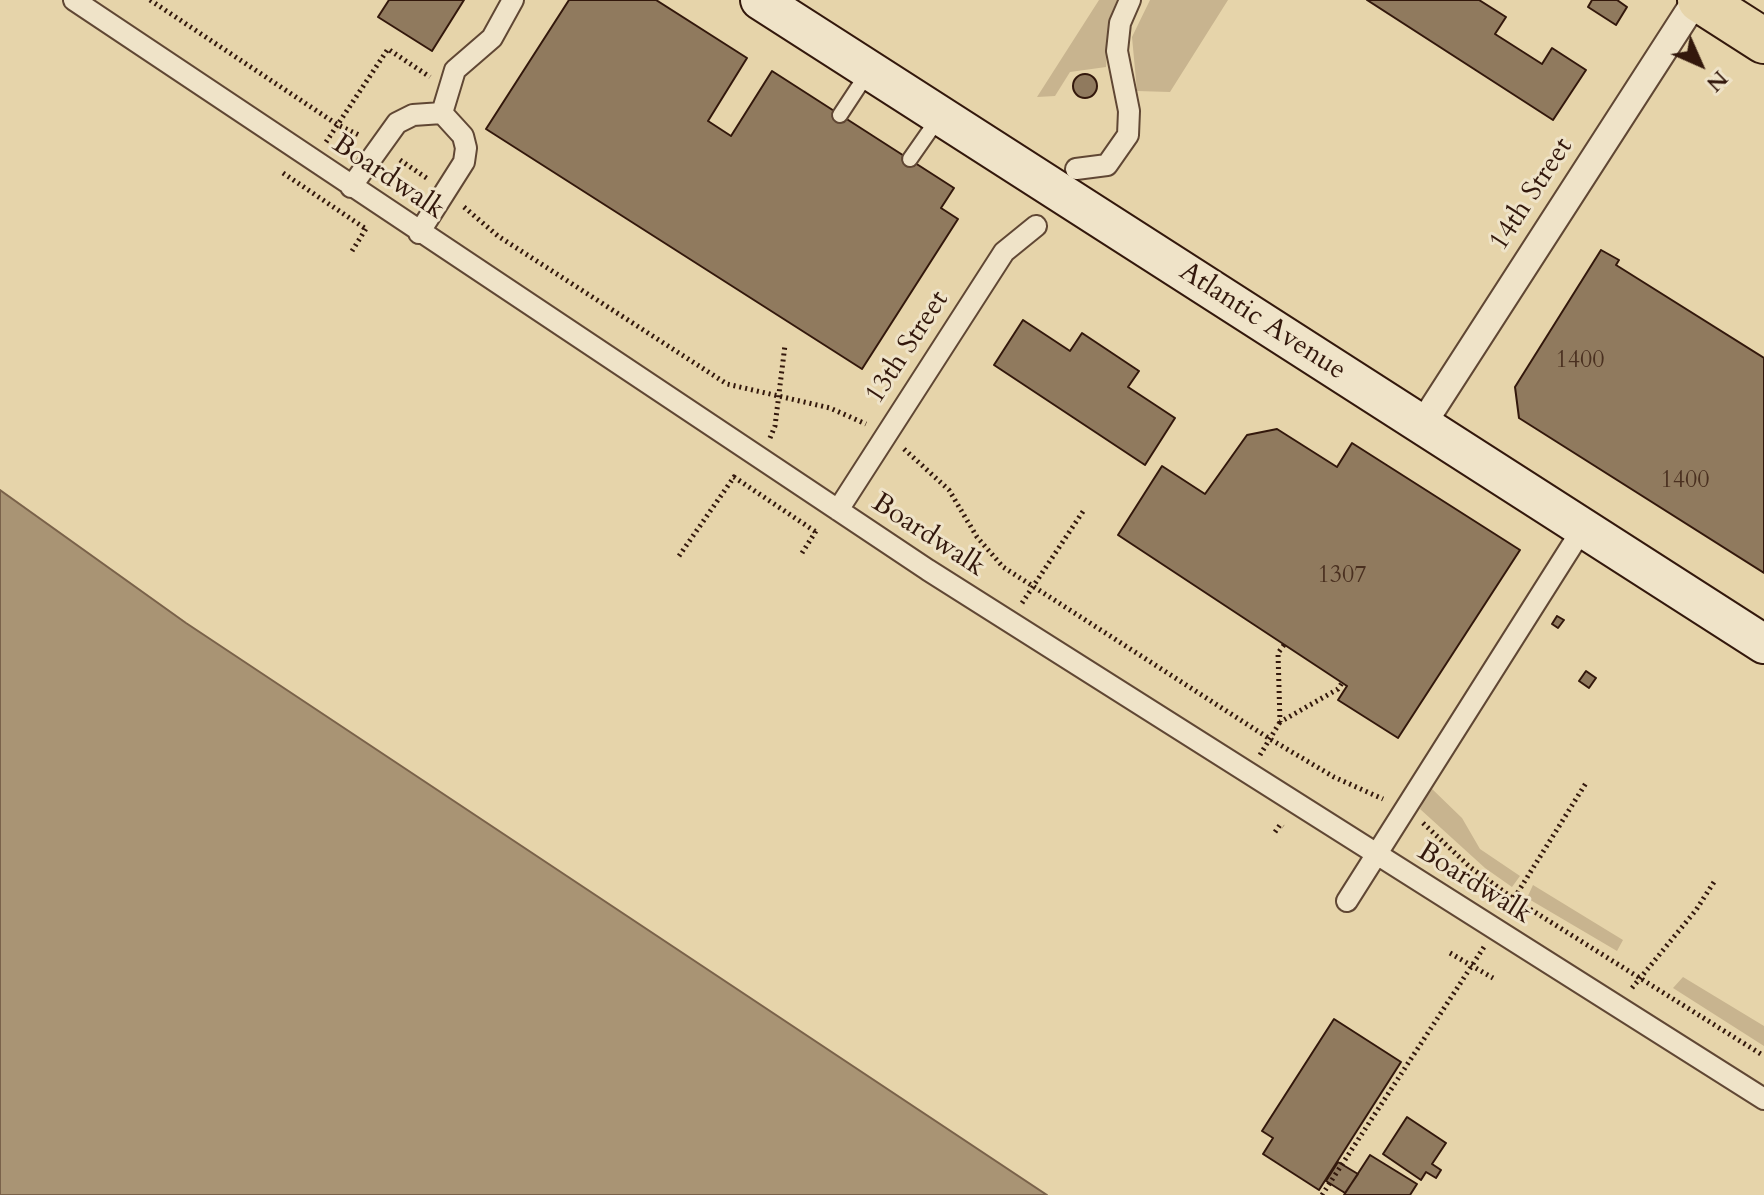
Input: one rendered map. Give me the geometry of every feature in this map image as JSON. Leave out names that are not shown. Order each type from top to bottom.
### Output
[{"type":"highway","points":[[1698,0],[1764,41]]},
{"type":"main road","name":"Atlantic Avenue","points":[[760,0],[1764,644]]},
{"type":"street","name":"Boardwalk","points":[[74,0],[419,233],[1010,622],[1764,1099]]},
{"type":"street","points":[[442,113],[447,89],[460,64],[502,25],[513,0]]},
{"type":"street","points":[[1076,169],[1107,165],[1128,135],[1129,111],[1117,51],[1120,23],[1130,0]]},
{"type":"street","name":"14th Street","points":[[1422,425],[1698,0]]},
{"type":"street","points":[[351,187],[389,130],[413,115],[442,113]]},
{"type":"street","points":[[419,233],[464,162],[466,148],[463,136],[442,113]]},
{"type":"street","name":"13th Street","points":[[838,510],[1004,252],[1036,226]]},
{"type":"street","points":[[1347,901],[1583,528]]},
{"type":"lane","points":[[840,115],[870,70]]},
{"type":"lane","points":[[910,159],[940,116]]},
{"type":"path","points":[[150,0],[338,125],[378,145],[446,191],[498,236],[727,384],[830,408],[886,434],[949,490],[988,553],[1033,586],[1270,739],[1334,777],[1404,808],[1437,833],[1470,867],[1514,899],[1764,1056]]},
{"type":"path","points":[[313,161],[388,49],[447,89]]},
{"type":"path","points":[[283,173],[366,229],[352,251]]},
{"type":"path","points":[[757,456],[775,426],[785,345]]},
{"type":"path","points":[[679,556],[734,477],[816,532],[802,553]]},
{"type":"path","points":[[1010,622],[1084,510]]},
{"type":"path","points":[[1280,722],[1278,653],[1284,645]]},
{"type":"path","points":[[1248,774],[1280,722],[1338,689],[1342,683]]},
{"type":"path","points":[[1322,1195],[1472,966],[1586,783]]},
{"type":"path","points":[[1618,1008],[1696,910],[1714,882]]},
{"type":"path","points":[[1450,953],[1493,978]]},
{"type":"shaded area","points":[[1099,0],[1117,0],[1109,19],[1106,67],[1070,72],[1055,96],[1037,97]]},
{"type":"shaded area","points":[[1150,0],[1228,0],[1170,92],[1137,91],[1132,37]]},
{"type":"shaded area","points":[[0,490],[186,623],[1047,1195],[0,1195]]},
{"type":"shaded area","points":[[1430,787],[1462,818],[1480,849],[1520,876],[1512,887],[1485,868],[1420,809]]},
{"type":"shaded area","points":[[1533,885],[1623,940],[1617,951],[1527,898]]},
{"type":"shaded area","points":[[1683,977],[1764,1026],[1764,1046],[1673,988]]},
{"type":"building","points":[[389,0],[464,0],[432,51],[378,17]]},
{"type":"building","points":[[569,0],[656,0],[747,58],[708,121],[731,136],[772,71],[954,188],[941,208],[958,219],[862,369],[486,129]]},
{"type":"building","points":[[1367,0],[1479,0],[1506,17],[1495,34],[1542,64],[1552,48],[1586,70],[1553,120]]},
{"type":"building","points":[[1592,0],[1617,0],[1627,7],[1616,25],[1588,7]]},
{"type":"building","points":[[1085,74],[1094,77],[1097,86],[1094,95],[1085,98],[1076,95],[1073,86],[1076,77]]},
{"type":"building","points":[[1601,250],[1619,260],[1616,265],[1764,358],[1764,573],[1519,418],[1515,387]]},
{"type":"building","points":[[1023,320],[1070,351],[1082,333],[1139,371],[1128,387],[1175,418],[1145,465],[994,365]]},
{"type":"building","points":[[1277,429],[1337,467],[1352,443],[1520,550],[1398,738],[1338,700],[1347,686],[1118,535],[1162,466],[1205,494],[1247,435]]},
{"type":"building","points":[[1557,616],[1564,620],[1558,628],[1552,624]]},
{"type":"building","points":[[1586,671],[1596,678],[1589,688],[1579,681]]},
{"type":"building","points":[[1334,1019],[1401,1062],[1319,1190],[1263,1154],[1273,1138],[1262,1131]]},
{"type":"building","points":[[1407,1117],[1446,1143],[1432,1164],[1441,1170],[1436,1178],[1426,1172],[1421,1180],[1383,1154]]},
{"type":"building","points":[[1370,1155],[1417,1184],[1410,1195],[1344,1195]]},
{"type":"building","points":[[1338,1162],[1358,1174],[1345,1193],[1326,1181]]}]
